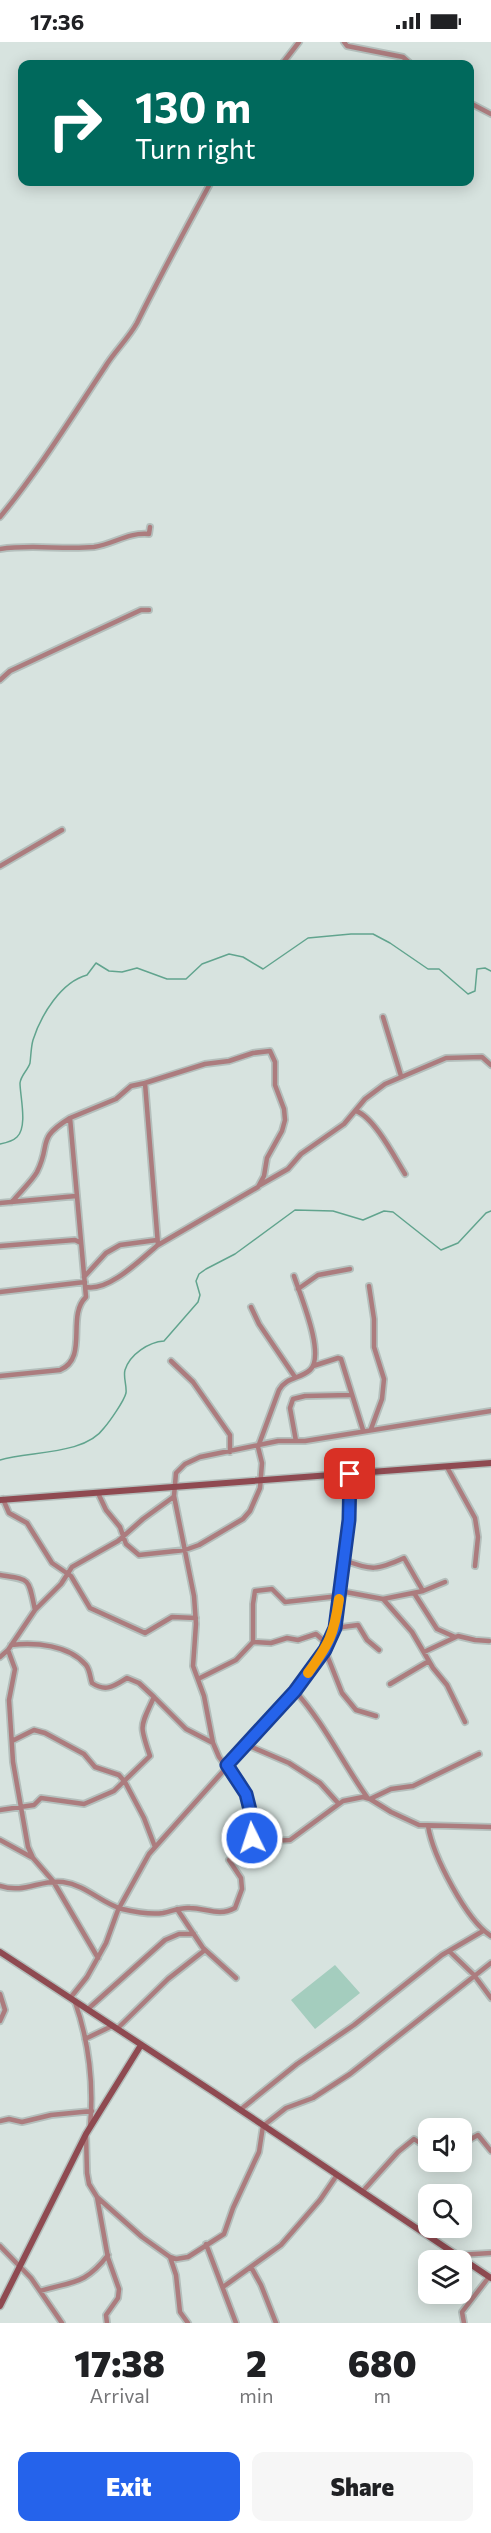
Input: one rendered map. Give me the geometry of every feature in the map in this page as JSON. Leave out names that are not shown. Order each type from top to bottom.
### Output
[{"type":"street","points":[[285,60],[299,42]]},
{"type":"street","points":[[344,42],[347,46],[403,57],[406,60]]},
{"type":"street","points":[[474,105],[491,114]]},
{"type":"street","points":[[0,517],[52,449],[106,365],[136,324],[143,306],[160,280],[209,186]]},
{"type":"street","points":[[0,549],[26,546],[62,549],[98,546],[129,534],[149,534],[150,527]]},
{"type":"street","points":[[0,680],[10,671],[141,610],[149,610]]},
{"type":"street","points":[[0,867],[62,830]]},
{"type":"street","points":[[383,1017],[401,1076]]},
{"type":"street","points":[[12,1202],[38,1169],[47,1136],[55,1127],[70,1118],[116,1099],[131,1086],[205,1064],[229,1061],[253,1053],[272,1052],[275,1085],[284,1109],[285,1119],[282,1131],[267,1158],[264,1176],[258,1187]]},
{"type":"street","points":[[0,1376],[57,1371],[66,1368],[75,1356],[75,1334],[80,1306],[86,1297],[120,1275],[157,1243],[288,1169],[301,1154],[344,1124],[370,1094],[401,1076],[446,1058],[482,1057],[491,1065]]},
{"type":"street","points":[[144,1083],[157,1243]]},
{"type":"street","points":[[356,1111],[363,1114],[379,1134],[405,1174]]},
{"type":"street","points":[[70,1118],[86,1297]]},
{"type":"street","points":[[0,1203],[76,1196]]},
{"type":"street","points":[[75,1240],[80,1234]]},
{"type":"street","points":[[0,1246],[75,1240],[81,1243]]},
{"type":"street","points":[[85,1282],[106,1253],[120,1245],[157,1243]]},
{"type":"street","points":[[298,1289],[318,1275],[350,1269]]},
{"type":"street","points":[[99,1493],[106,1510],[124,1536],[129,1548],[139,1555],[185,1550],[207,1542],[243,1519],[257,1500],[261,1480],[258,1447],[279,1390],[285,1382],[309,1371],[313,1366],[316,1353],[311,1328],[294,1276]]},
{"type":"street","points":[[0,1292],[85,1282],[99,1288]]},
{"type":"street","points":[[369,1286],[374,1319],[374,1347],[384,1379],[382,1399],[371,1429]]},
{"type":"street","points":[[251,1307],[259,1324],[295,1377]]},
{"type":"street","points":[[313,1366],[340,1358],[363,1430]]},
{"type":"street","points":[[171,1361],[193,1382],[230,1435],[230,1452]]},
{"type":"street","points":[[296,1442],[290,1408],[293,1399],[305,1396],[350,1395]]},
{"type":"street","points":[[254,1842],[251,1835],[251,1814],[246,1794],[219,1757],[213,1743],[204,1696],[193,1662],[196,1618],[194,1596],[174,1496],[176,1473],[185,1464],[200,1457],[258,1447],[278,1441],[296,1442],[491,1411]]},
{"type":"street","points":[[196,1618],[172,1617],[149,1633],[142,1632],[90,1608],[67,1573],[52,1563],[27,1523],[9,1513],[2,1499],[491,1463]]},
{"type":"street","points":[[447,1467],[475,1518],[478,1537],[475,1566]]},
{"type":"street","points":[[72,1998],[98,1958],[136,1874],[155,1847],[295,1691],[325,1650],[335,1628],[349,1520],[350,1474]]},
{"type":"street","points":[[0,1657],[35,1610],[62,1584],[67,1573],[78,1563],[111,1546],[174,1496]]},
{"type":"street","points":[[344,1560],[373,1569],[383,1568],[404,1558],[423,1591]]},
{"type":"street","points":[[0,1575],[22,1577],[26,1580],[35,1610]]},
{"type":"street","points":[[198,1679],[236,1660],[253,1642],[255,1592],[274,1590],[285,1602],[339,1593],[383,1599],[423,1591],[445,1582]]},
{"type":"street","points":[[414,1593],[437,1629],[456,1637]]},
{"type":"street","points":[[383,1599],[406,1625],[447,1685],[465,1722]]},
{"type":"street","points":[[335,1628],[358,1625],[367,1640],[379,1650]]},
{"type":"street","points":[[253,1642],[271,1643],[287,1638],[298,1640],[316,1634],[327,1644]]},
{"type":"street","points":[[424,1652],[461,1635],[475,1640],[489,1641]]},
{"type":"street","points":[[9,1647],[34,1643],[48,1645],[75,1656],[88,1668],[94,1685],[116,1687],[127,1678],[139,1683],[184,1728],[213,1743]]},
{"type":"street","points":[[9,1647],[15,1669],[9,1700],[12,1741],[20,1807],[33,1858]]},
{"type":"street","points":[[325,1650],[342,1693],[356,1710],[376,1716]]},
{"type":"street","points":[[390,1684],[429,1661]]},
{"type":"street","points":[[295,1691],[326,1729],[340,1758],[369,1798],[416,1824],[491,1827]]},
{"type":"street","points":[[0,1810],[34,1805],[42,1798],[82,1805],[109,1794],[125,1782],[150,1756],[141,1731],[142,1723],[154,1697]]},
{"type":"street","points":[[12,1741],[34,1730],[45,1733],[84,1754],[95,1767],[114,1773],[125,1782],[144,1818],[155,1847]]},
{"type":"street","points":[[247,1745],[289,1763],[320,1783],[338,1803]]},
{"type":"street","points":[[0,1886],[23,1889],[53,1881],[80,1886],[119,1908],[160,1913],[177,1909],[197,1908],[212,1913],[234,1909],[242,1889],[241,1878],[229,1860],[254,1842],[290,1840],[338,1803],[356,1797],[369,1798],[391,1789],[416,1785],[479,1754]]},
{"type":"street","points":[[331,1796],[331,1809]]},
{"type":"street","points":[[428,1826],[434,1850],[451,1884],[483,1931],[491,1936]]},
{"type":"street","points":[[0,1840],[33,1858],[53,1881],[98,1958]]},
{"type":"street","points":[[177,1909],[205,1950],[236,1978]]},
{"type":"street","points":[[240,2110],[297,2064],[354,2025],[449,1951],[483,1931]]},
{"type":"street","points":[[88,2009],[165,1940],[179,1934],[194,1934]]},
{"type":"street","points":[[86,2039],[116,2027],[205,1950]]},
{"type":"street","points":[[449,1951],[474,1975],[491,1998]]},
{"type":"street","points":[[0,1952],[452,2250]]},
{"type":"street","points":[[86,2133],[87,2173],[89,2184],[97,2197],[142,2237],[170,2257],[176,2259],[188,2257],[221,2236],[226,2230],[233,2208],[259,2152],[263,2126],[286,2108],[313,2098],[344,2078],[491,1963]]},
{"type":"street","points":[[0,1994],[5,2010],[0,2021]]},
{"type":"street","points":[[72,1998],[86,2039],[92,2110],[90,2126]]},
{"type":"street","points":[[0,2306],[86,2133],[141,2044]]},
{"type":"street","points":[[0,2121],[9,2119],[22,2122],[51,2115],[92,2110]]},
{"type":"street","points":[[472,2138],[478,2135],[491,2151]]},
{"type":"street","points":[[362,2192],[398,2152],[414,2139],[418,2142]]},
{"type":"street","points":[[223,2287],[280,2245],[320,2200],[337,2175]]},
{"type":"street","points":[[97,2197],[108,2255],[119,2292],[118,2298],[106,2315],[107,2323]]},
{"type":"street","points":[[206,2244],[236,2323]]},
{"type":"street","points":[[0,2246],[20,2266],[62,2323]]},
{"type":"street","points":[[472,2254],[491,2253]]},
{"type":"street","points":[[40,2291],[83,2279],[98,2269],[108,2255]]},
{"type":"street","points":[[170,2257],[176,2275],[180,2312],[188,2323]]},
{"type":"street","points":[[464,2323],[462,2312],[490,2278],[472,2264]]},
{"type":"street","points":[[250,2267],[261,2285],[276,2323]]},
{"type":"green space","points":[[335,1965],[360,1993],[315,2029],[291,2000]]},
{"type":"waterway","points":[[0,1144],[17,1137],[22,1126],[20,1083],[30,1063],[33,1040],[41,1020],[61,992],[87,975],[96,963],[109,971],[122,972],[137,968],[167,979],[186,979],[202,964],[229,954],[243,957],[263,969],[308,938],[373,934],[428,969],[439,969],[468,994],[475,991],[477,969],[485,968],[491,971]]},
{"type":"waterway","points":[[0,1460],[71,1448],[95,1437],[110,1421],[125,1397],[127,1364],[146,1346],[164,1341],[198,1302],[200,1295],[196,1281],[199,1274],[235,1254],[295,1210],[333,1211],[363,1220],[384,1211],[393,1212],[441,1250],[458,1243],[486,1213],[491,1211]]},
{"type":"slow traffic","points":[[308,1673],[325,1650],[335,1628],[339,1599]]},
{"type":"route","points":[[252,1838],[251,1814],[246,1794],[227,1765],[240,1754],[295,1691],[325,1650],[335,1628],[349,1520],[350,1474]]}]
